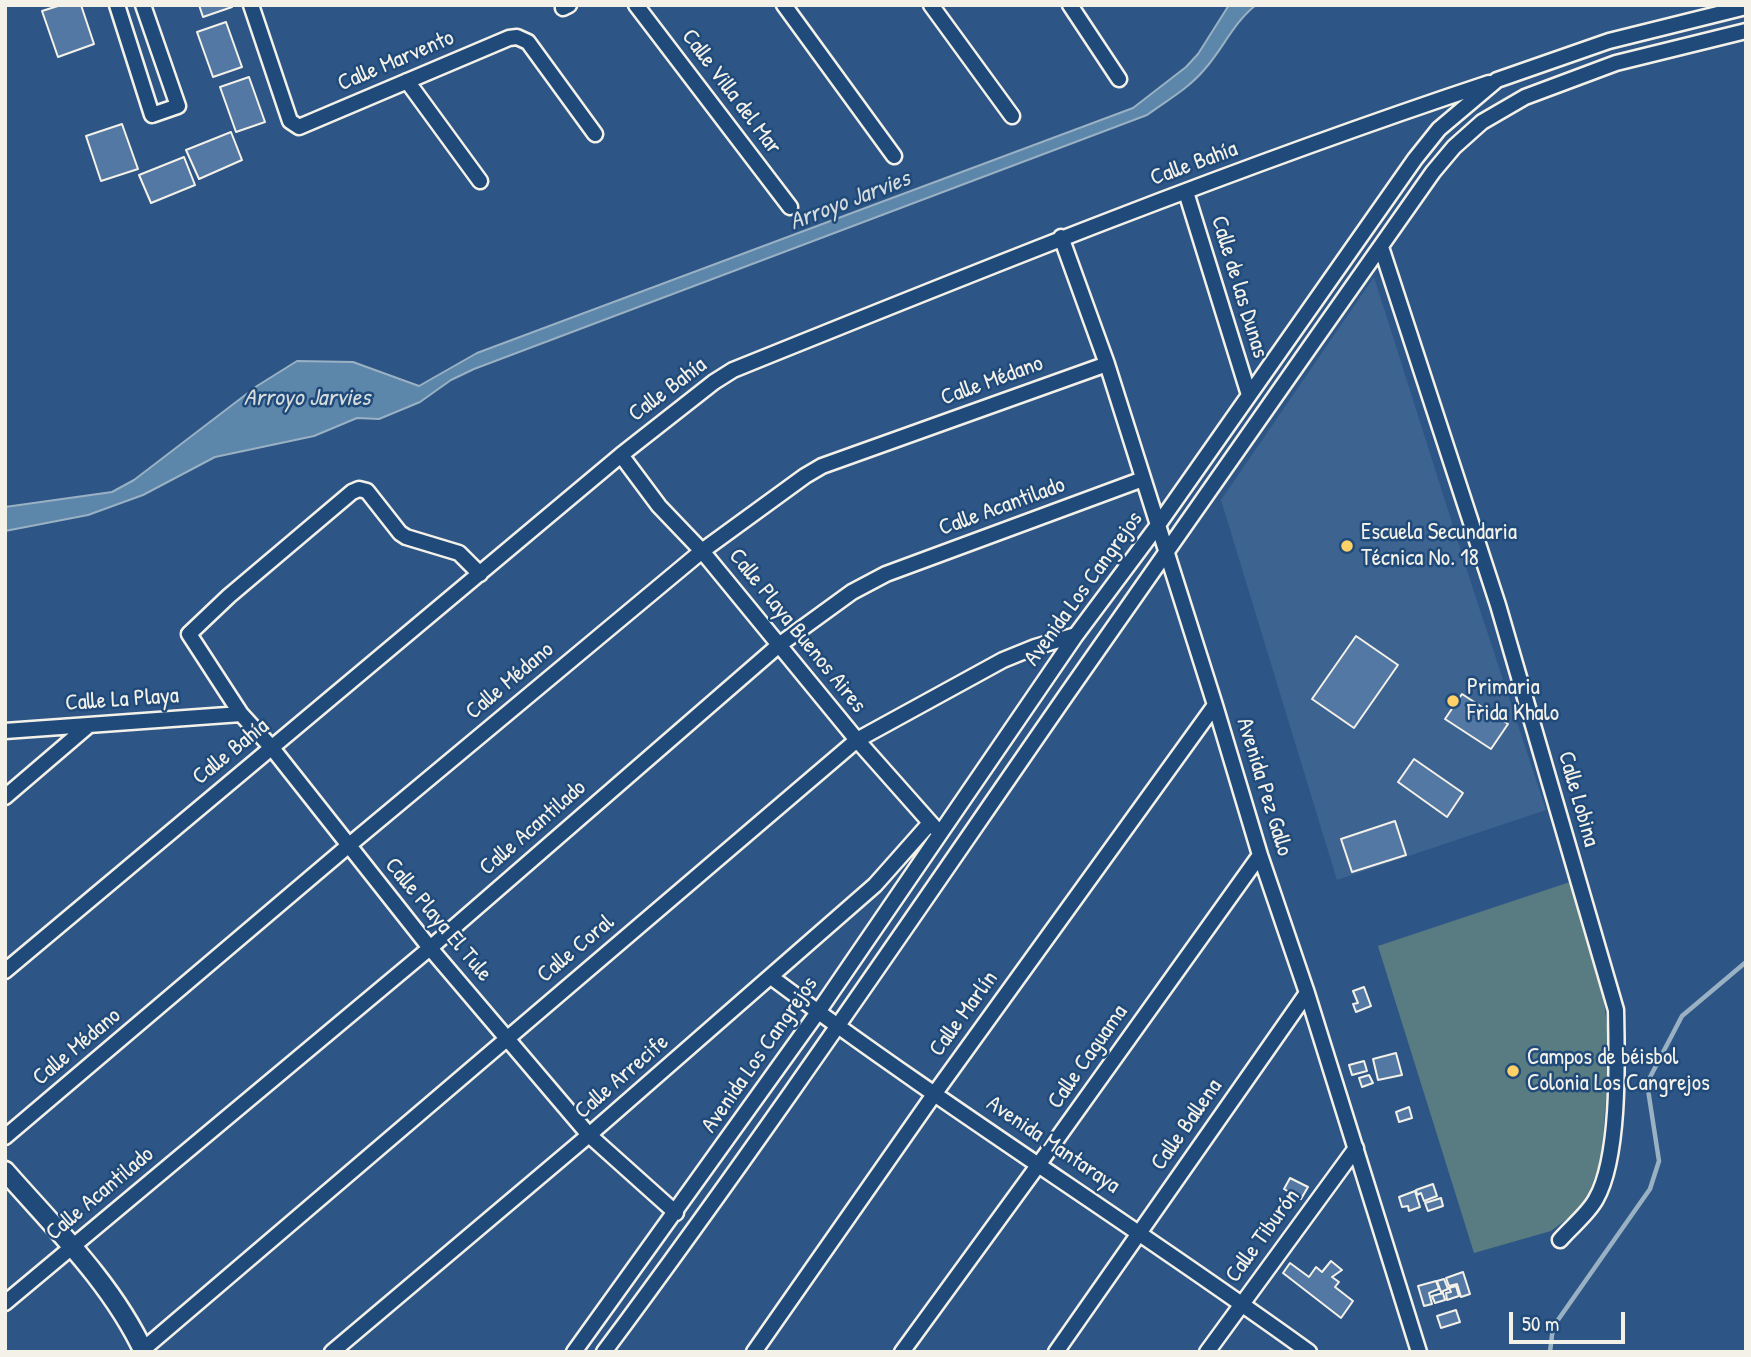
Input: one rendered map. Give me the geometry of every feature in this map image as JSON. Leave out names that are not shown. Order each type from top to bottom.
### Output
[{"type":"street","points":[[117,5],[122,22],[152,115],[177,106],[145,9],[122,22]]},
{"type":"street","name":"Calle Marvento","points":[[251,5],[289,121],[299,127],[509,38],[528,42],[595,134]]},
{"type":"street","name":"Calle Villa del Mar","points":[[636,5],[790,207]]},
{"type":"street","points":[[784,5],[894,156]]},
{"type":"street","points":[[931,5],[1013,116]]},
{"type":"street","points":[[1070,5],[1119,79]]},
{"type":"street","name":"Avenida Los Cangrejos","points":[[575,1352],[818,1012],[1076,635],[1158,525],[1415,159],[1440,129],[1497,80],[1609,41],[1746,7]]},
{"type":"street","name":"Avenida Los Cangrejos","points":[[604,1352],[699,1225],[839,1027],[1082,673],[1433,172],[1454,147],[1482,122],[1525,97],[1616,63],[1746,31]]},
{"type":"street","name":"Calle Bahía","points":[[5,971],[621,455],[733,370],[1061,237],[1412,108],[1497,80]]},
{"type":"street","points":[[407,81],[480,181]]},
{"type":"street","name":"Calle de las Dunas","points":[[1185,192],[1249,395]]},
{"type":"street","name":"Avenida Pez Gallo","points":[[1061,237],[1107,364],[1419,1352]]},
{"type":"street","name":"Calle Lobina","points":[[1381,247],[1497,605],[1616,1010],[1617,1074],[1609,1166],[1596,1200],[1560,1240]]},
{"type":"street","name":"Calle Médano","points":[[5,1137],[702,551],[822,466],[1107,364]]},
{"type":"street","name":"Calle Playa Buenos Aires","points":[[621,455],[659,506],[702,551],[857,740],[941,834]]},
{"type":"street","name":"Calle Acantilado","points":[[5,1303],[430,948],[779,645],[869,582],[1143,479]]},
{"type":"street","name":"Calle Playa El Tule","points":[[480,574],[459,553],[400,533],[367,491],[359,489],[352,492],[240,587],[189,634],[241,714],[272,748],[430,948],[589,1135],[676,1213]]},
{"type":"street","name":"Calle Coral","points":[[142,1351],[857,740],[1003,660],[1076,635]]},
{"type":"street","name":"Calle Marlín","points":[[754,1352],[935,1093],[1215,705]]},
{"type":"street","name":"Calle La Playa","points":[[5,731],[241,714]]},
{"type":"street","points":[[5,797],[89,726]]},
{"type":"street","name":"Calle Arrecife","points":[[332,1352],[589,1135],[875,885],[930,823]]},
{"type":"street","name":"Calle Caguama","points":[[902,1352],[1260,855]]},
{"type":"street","name":"Avenida Mantaraya","points":[[771,976],[839,1027],[1140,1232],[1309,1352]]},
{"type":"street","name":"Calle Ballena","points":[[1056,1352],[1307,993]]},
{"type":"street","name":"Calle Tiburón","points":[[1207,1352],[1356,1148]]},
{"type":"street","points":[[5,1171],[109,1294],[142,1351]]},
{"type":"shaded area","name":"Escuela Secundaria Técnica No. 18","points":[[1374,277],[1546,810],[1337,880],[1221,500]]},
{"type":"green space","name":"Campos de béisbol Colonia Los Cangrejos","points":[[1570,882],[1603,994],[1610,1049],[1601,1161],[1584,1206],[1551,1231],[1474,1253],[1378,946]]},
{"type":"water","name":"Arroyo Jarvies","points":[[1229,5],[1256,5],[1241,20],[1198,77],[1147,115],[474,369],[451,380],[420,402],[379,419],[357,418],[314,436],[215,457],[143,495],[88,515],[5,531],[5,507],[112,492],[134,480],[257,386],[297,361],[353,362],[419,386],[477,353],[1133,108],[1186,67],[1198,54]]},
{"type":"building","points":[[61,5],[81,5],[94,44],[58,57],[42,11]]},
{"type":"building","points":[[199,5],[232,5],[232,7],[203,17]]},
{"type":"building","points":[[226,22],[242,67],[213,77],[197,32]]},
{"type":"building","points":[[249,77],[265,122],[236,132],[220,87]]},
{"type":"building","points":[[122,124],[138,169],[101,181],[86,136]]},
{"type":"building","points":[[231,132],[242,160],[199,179],[186,150]]},
{"type":"building","points":[[184,157],[195,185],[151,203],[139,175]]},
{"type":"building","points":[[1356,636],[1398,665],[1354,728],[1312,699]]},
{"type":"building","points":[[1462,694],[1508,724],[1491,749],[1445,719]]},
{"type":"building","points":[[1414,759],[1463,793],[1447,817],[1398,782]]},
{"type":"building","points":[[1395,821],[1406,855],[1352,872],[1341,839]]},
{"type":"building","points":[[1364,987],[1371,1006],[1356,1012],[1353,1004],[1358,1003],[1353,991]]},
{"type":"building","points":[[1396,1053],[1402,1075],[1378,1080],[1373,1059]]},
{"type":"building","points":[[1364,1061],[1367,1071],[1352,1075],[1349,1065]]},
{"type":"building","points":[[1369,1075],[1373,1083],[1362,1087],[1359,1078]]},
{"type":"building","points":[[1409,1107],[1412,1118],[1399,1122],[1396,1112]]},
{"type":"building","points":[[1290,1178],[1308,1187],[1301,1199],[1284,1189]]},
{"type":"building","points":[[1433,1184],[1437,1196],[1424,1201],[1421,1193],[1417,1195],[1416,1190]]},
{"type":"building","points":[[1415,1191],[1420,1207],[1409,1211],[1408,1206],[1402,1207],[1399,1197]]},
{"type":"building","points":[[1441,1198],[1443,1206],[1428,1211],[1425,1203]]},
{"type":"building","points":[[1331,1261],[1342,1270],[1332,1277],[1339,1282],[1335,1287],[1353,1301],[1341,1318],[1283,1273],[1290,1263],[1309,1277],[1316,1267],[1322,1272]]},
{"type":"building","points":[[1463,1272],[1470,1294],[1461,1297],[1457,1284],[1449,1286],[1446,1278]]},
{"type":"building","points":[[1444,1279],[1448,1289],[1441,1292],[1437,1281]]},
{"type":"building","points":[[1436,1281],[1439,1289],[1429,1293],[1432,1304],[1424,1306],[1418,1286]]},
{"type":"building","points":[[1456,1286],[1459,1296],[1447,1300],[1446,1293],[1451,1292],[1449,1288]]},
{"type":"building","points":[[1443,1293],[1445,1300],[1435,1303],[1432,1296]]},
{"type":"building","points":[[1456,1310],[1460,1322],[1441,1328],[1437,1316]]},
{"type":"waterway","points":[[1550,1352],[1553,1327],[1650,1189],[1659,1161],[1647,1083],[1682,1016],[1746,962]]},
{"type":"place","name":"Escuela Secundaria Técnica No. 18","points":[[1347,546]]},
{"type":"place","name":"Primaria Frida Khalo","points":[[1453,701]]},
{"type":"place","name":"Campos de béisbol Colonia Los Cangrejos","points":[[1513,1071]]}]
